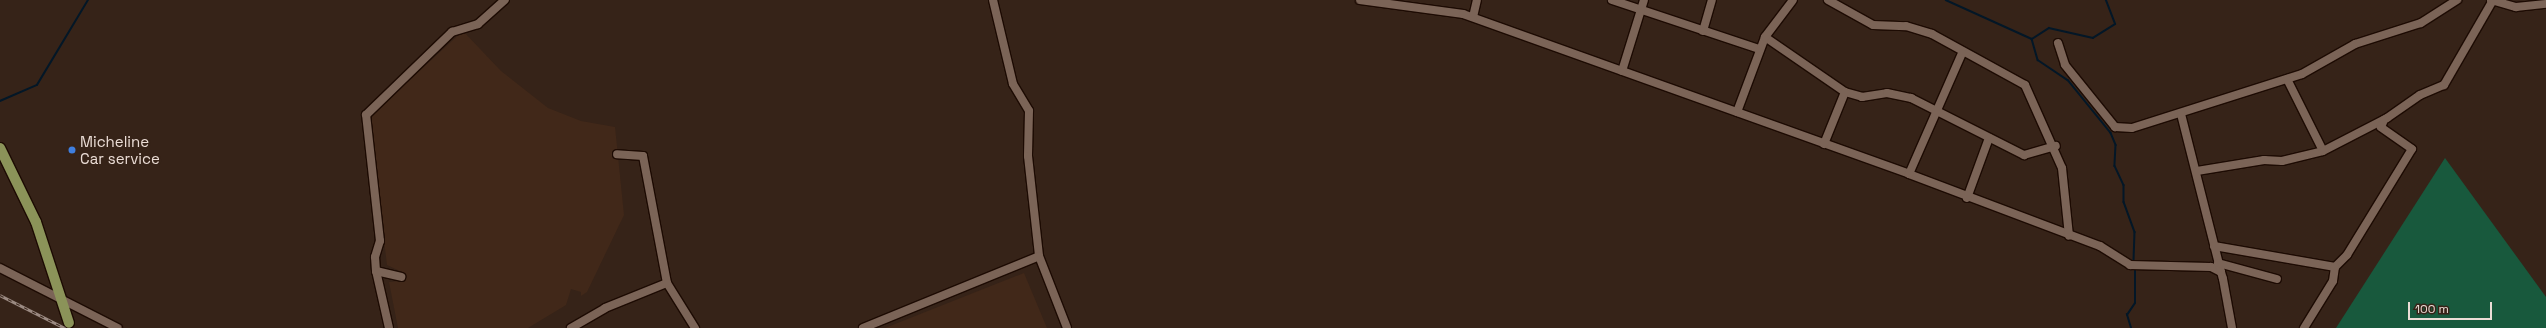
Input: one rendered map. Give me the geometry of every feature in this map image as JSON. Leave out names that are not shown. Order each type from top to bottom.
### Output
[{"type":"main road","points":[[0,148],[36,222],[69,323]]},
{"type":"street","points":[[389,328],[376,271],[375,257],[380,241],[366,115],[452,32],[478,24],[505,0]]},
{"type":"street","points":[[993,0],[1013,84],[1029,111],[1029,163],[1039,256],[1067,328]]},
{"type":"street","points":[[1360,0],[1409,3],[1473,17],[1909,174],[1967,198],[2108,250],[2130,264],[2163,263],[2211,267],[2220,272]]},
{"type":"street","points":[[1473,17],[1477,0]]},
{"type":"street","points":[[1612,0],[1759,49]]},
{"type":"street","points":[[1622,71],[1644,0]]},
{"type":"street","points":[[1703,30],[1712,0]]},
{"type":"street","points":[[1737,112],[1759,49],[1765,37],[1792,0]]},
{"type":"street","points":[[1828,0],[1873,25],[1918,28],[1948,42],[1962,53],[2025,85],[2056,146],[2065,187],[2068,236]]},
{"type":"street","points":[[2058,43],[2065,65],[2115,127],[2132,128],[2181,114],[2288,79],[2355,44],[2421,23],[2456,0]]},
{"type":"street","points":[[2197,171],[2264,160],[2282,161],[2323,151],[2384,120],[2420,95],[2444,86],[2492,0],[2516,7],[2546,4]]},
{"type":"street","points":[[1765,37],[1845,92],[1862,96],[1899,95],[2024,155],[2056,146]]},
{"type":"street","points":[[1909,174],[1934,111],[1962,53]]},
{"type":"street","points":[[2288,79],[2323,151]]},
{"type":"street","points":[[1824,144],[1845,92]]},
{"type":"street","points":[[2181,114],[2197,171],[2232,328]]},
{"type":"street","points":[[2304,328],[2333,281],[2335,267],[2347,255],[2412,150],[2381,127],[2384,120]]},
{"type":"street","points":[[1967,198],[1989,138]]},
{"type":"street","points":[[617,154],[643,156],[666,282],[695,328]]},
{"type":"street","points":[[2214,246],[2335,267]]},
{"type":"street","points":[[863,328],[1039,256]]},
{"type":"street","points":[[2218,263],[2276,279]]},
{"type":"street","points":[[0,268],[62,301],[118,328]]},
{"type":"street","points":[[376,271],[401,277]]},
{"type":"street","points":[[571,328],[605,308],[666,282]]},
{"type":"shaded area","points":[[463,31],[501,71],[548,108],[581,121],[615,127],[624,215],[587,292],[581,296],[581,292],[571,289],[566,305],[528,328],[398,328],[389,282],[400,281],[402,272],[387,265],[369,117]]},
{"type":"shaded area","points":[[1024,273],[1047,328],[885,328]]},
{"type":"green space","points":[[2445,158],[2546,297],[2546,328],[2336,328]]},
{"type":"waterway","points":[[0,101],[37,85],[88,0]]},
{"type":"waterway","points":[[1946,0],[2032,39],[2049,28],[2093,38],[2115,24],[2106,0]]},
{"type":"waterway","points":[[2032,39],[2038,60],[2068,80],[2111,133],[2116,145],[2115,166],[2124,185],[2124,202],[2135,232],[2134,262]]},
{"type":"waterway","points":[[2131,328],[2127,315],[2135,303],[2135,268]]},
{"type":"railway","points":[[0,295],[65,328]]},
{"type":"place","name":"Micheline Car service","points":[[72,150]]}]
